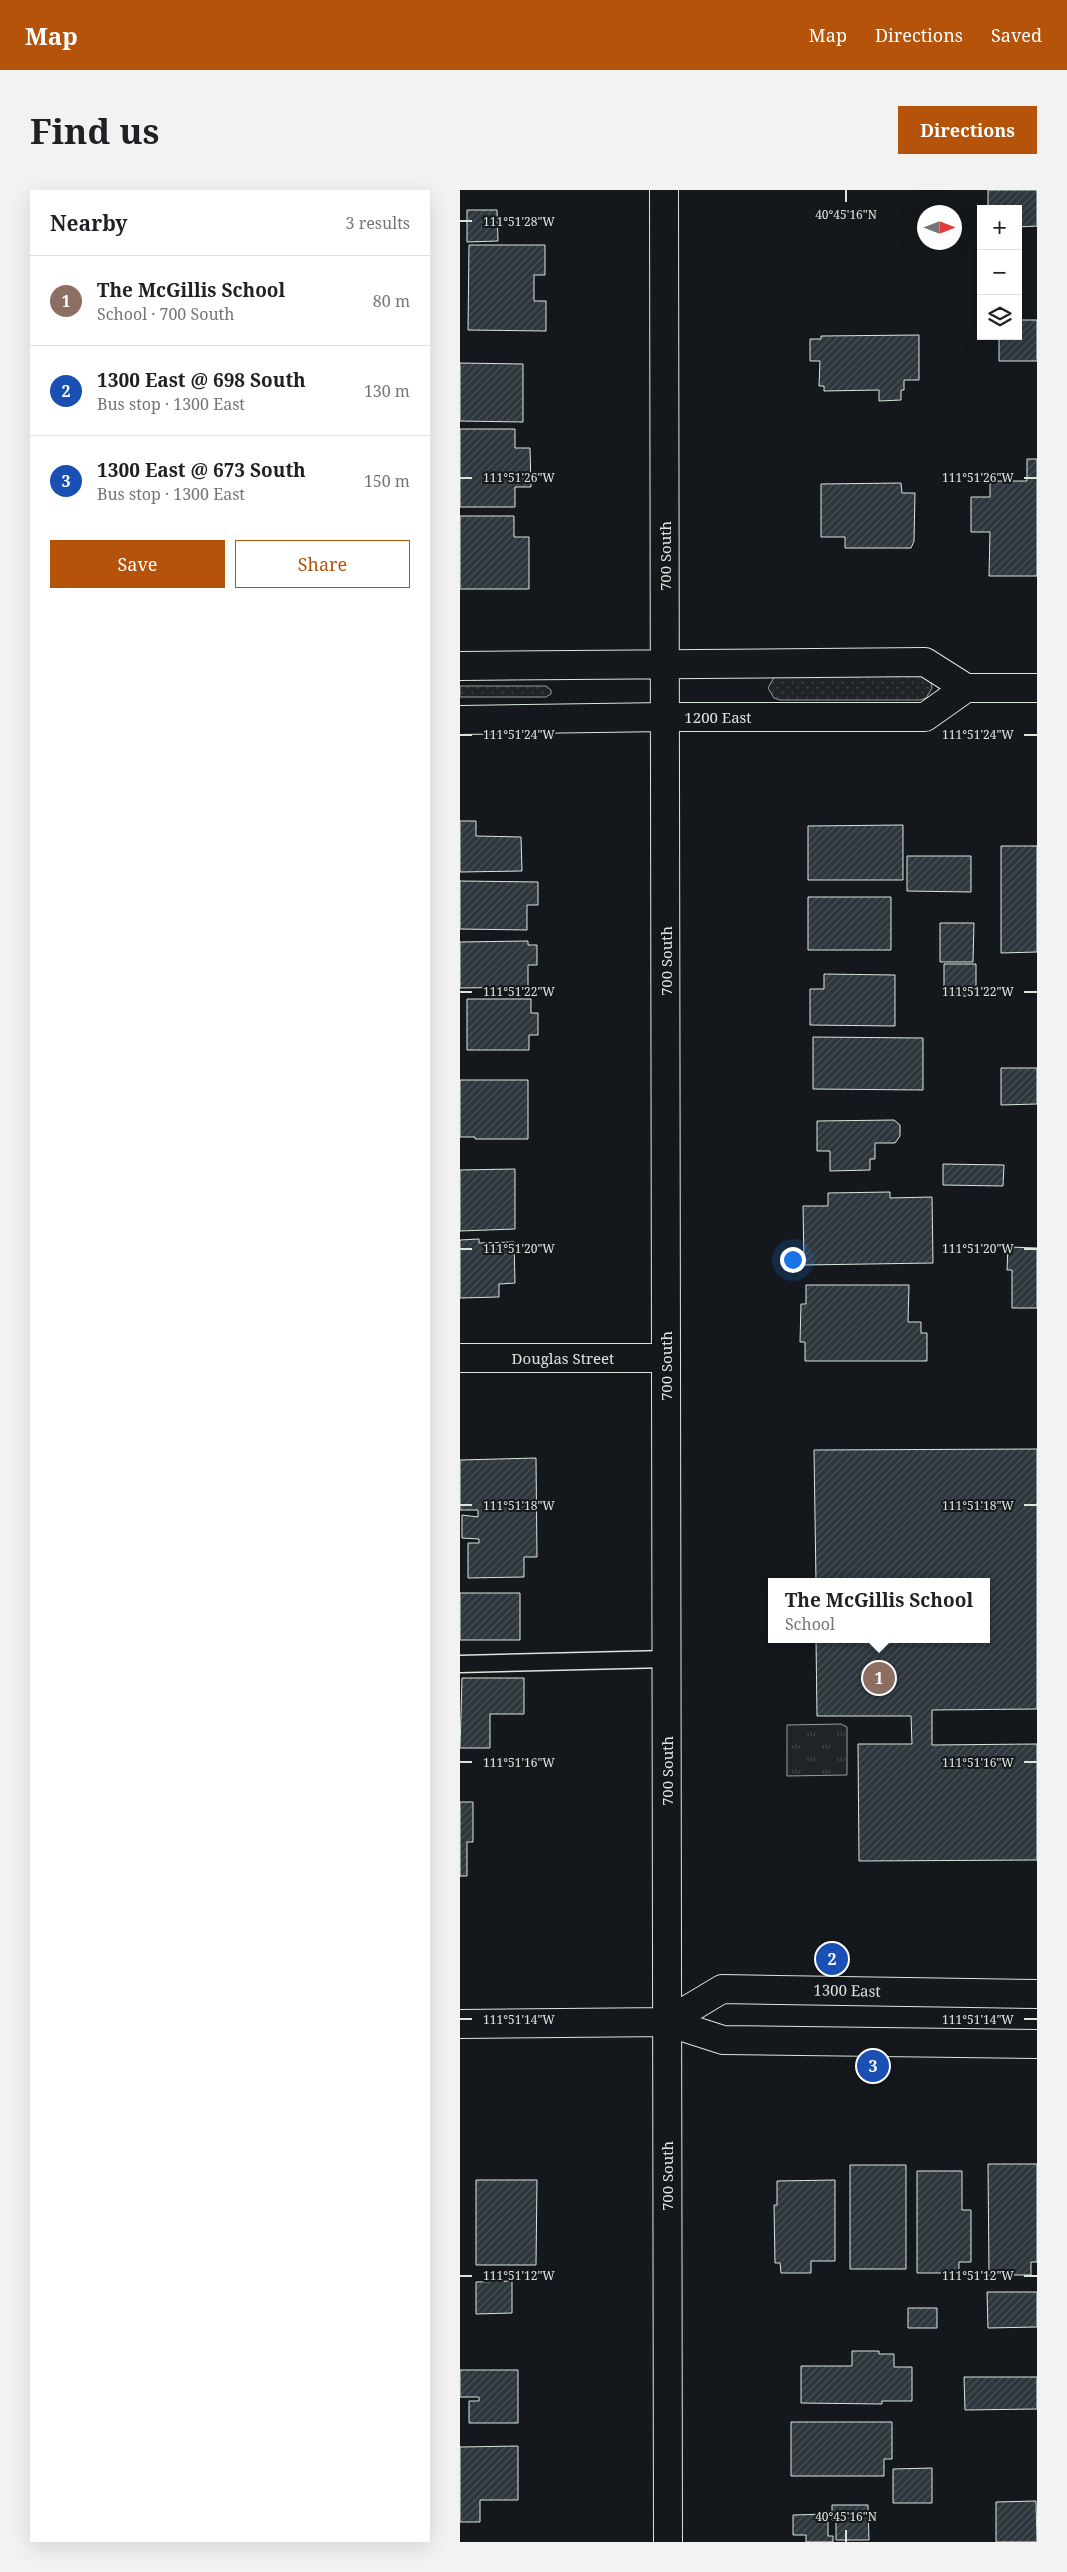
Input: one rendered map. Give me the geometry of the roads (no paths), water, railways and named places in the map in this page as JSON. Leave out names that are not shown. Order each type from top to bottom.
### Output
[{"type":"street","name":"700 South","points":[[664,190],[668,2542]]},
{"type":"street","points":[[460,666],[925,662],[966,688],[1037,688]]},
{"type":"street","name":"1200 East","points":[[460,720],[666,717],[924,717],[966,688]]},
{"type":"street","name":"Douglas Street","points":[[460,1358],[666,1358]]},
{"type":"street","name":"1300 East","points":[[667,2022],[722,1989],[1037,1994]]},
{"type":"street","points":[[460,2024],[667,2022],[723,2040],[1037,2044]]},
{"type":"lane","points":[[460,1664],[667,1658]]},
{"type":"place","name":"The McGillis School","points":[[879,1678]]},
{"type":"place","name":"1300 East @ 698 South","points":[[832,1959]]},
{"type":"place","name":"1300 East @ 673 South","points":[[873,2066]]}]
